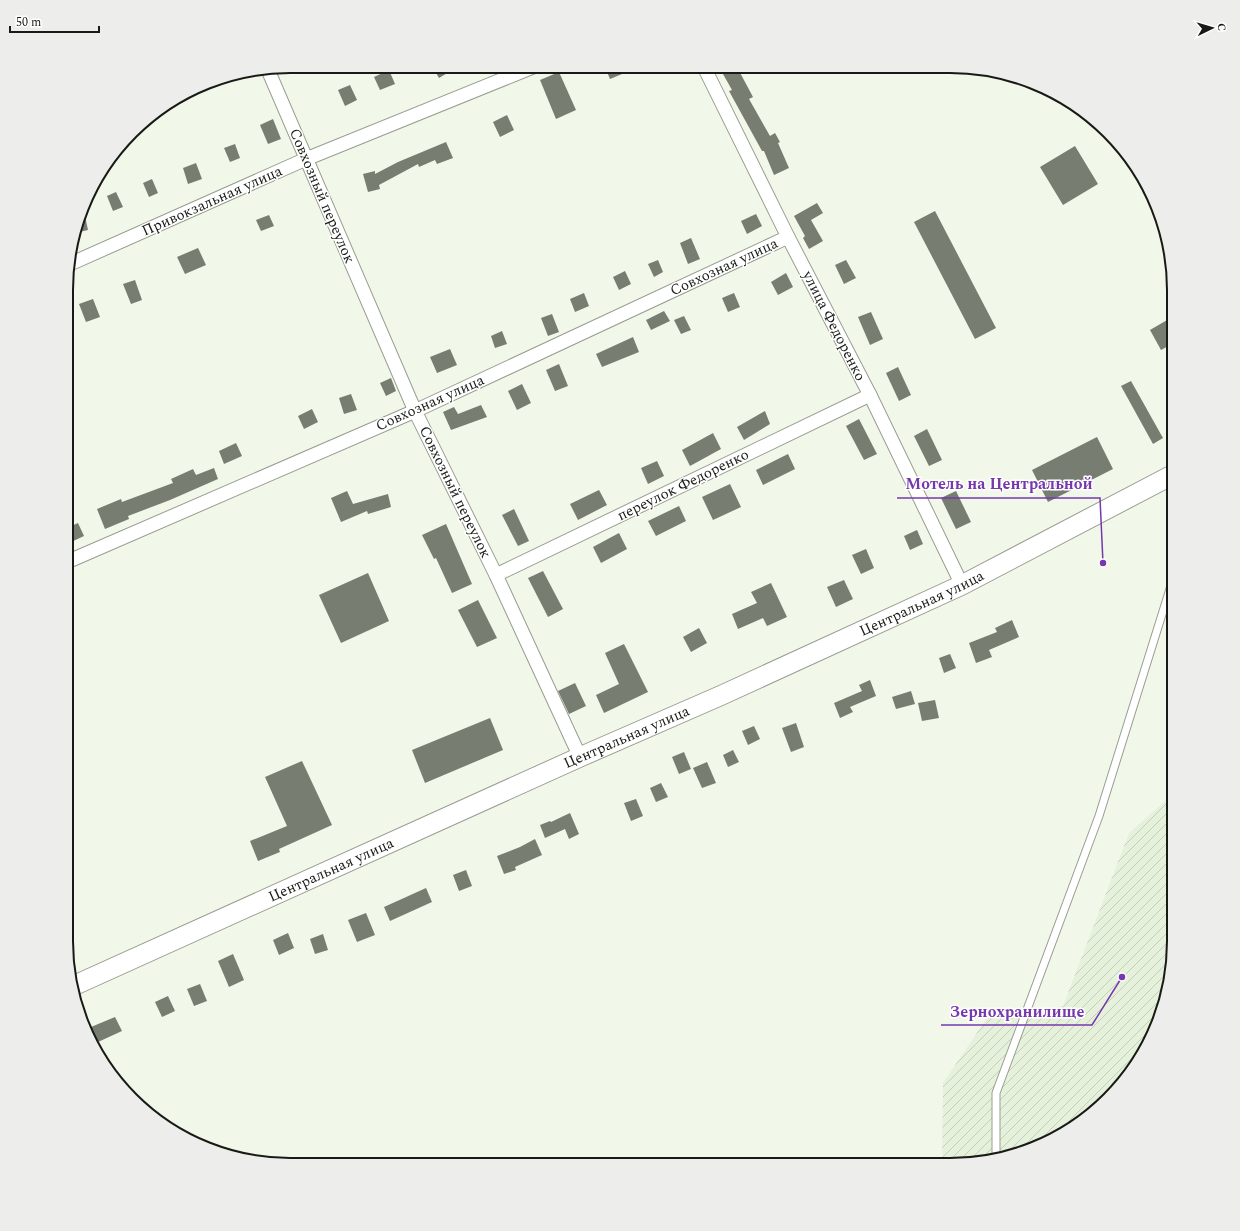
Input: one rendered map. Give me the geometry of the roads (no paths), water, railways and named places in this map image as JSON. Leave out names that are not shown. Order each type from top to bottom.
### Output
[{"type":"street","name":"Привокзальная улица","points":[[75,262],[306,159],[518,73]]},
{"type":"street","name":"улица Федоренко","points":[[707,73],[788,237],[870,395],[962,585]]},
{"type":"street","name":"Совхозный переулок","points":[[270,74],[415,411],[496,574],[580,757]]},
{"type":"street","name":"Совхозная улица","points":[[73,559],[415,411],[788,237]]},
{"type":"street","name":"переулок Федоренко","points":[[496,574],[870,395]]},
{"type":"street","name":"Центральная улица","points":[[77,984],[580,757],[722,695],[962,585],[1167,478]]},
{"type":"lane","points":[[996,1152],[996,1093],[1099,816],[1167,598]]},
{"type":"place","name":"Мотель на Центральной","points":[[1103,563]]},
{"type":"place","name":"Зернохранилище","points":[[1122,977]]}]
